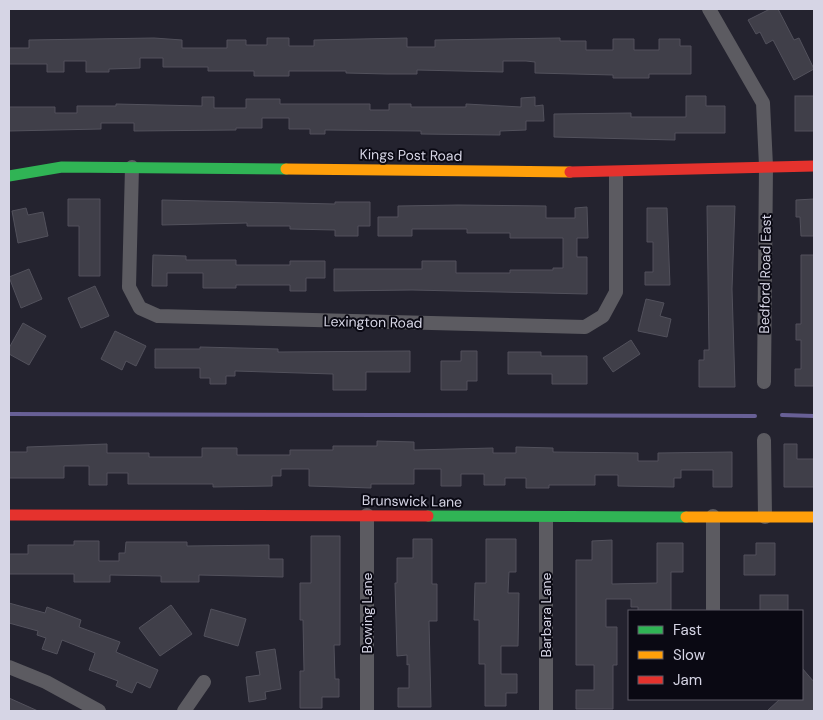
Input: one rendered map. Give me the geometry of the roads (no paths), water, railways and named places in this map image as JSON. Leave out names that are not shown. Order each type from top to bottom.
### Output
[{"type":"street","name":"Bedford Road East","points":[[709,9],[763,103],[766,166],[764,382]]},
{"type":"street","name":"Kings Post Road","points":[[9,176],[62,167],[616,173],[766,166],[814,166]]},
{"type":"street","name":"Lexington Road","points":[[132,167],[129,287],[140,308],[158,316],[585,327],[603,316],[616,292],[616,173]]},
{"type":"street","points":[[764,440],[765,517]]},
{"type":"street","name":"Brunswick Lane","points":[[9,515],[367,515],[546,518],[814,517]]},
{"type":"street","name":"Bowing Lane","points":[[367,515],[367,711]]},
{"type":"street","points":[[713,516],[713,610]]},
{"type":"street","name":"Barbara Lane","points":[[546,518],[546,711]]},
{"type":"street","points":[[9,667],[46,682],[99,711]]},
{"type":"street","points":[[184,711],[204,682]]},
{"type":"waterway","points":[[9,414],[755,416]]},
{"type":"waterway","points":[[782,415],[814,416]]}]
